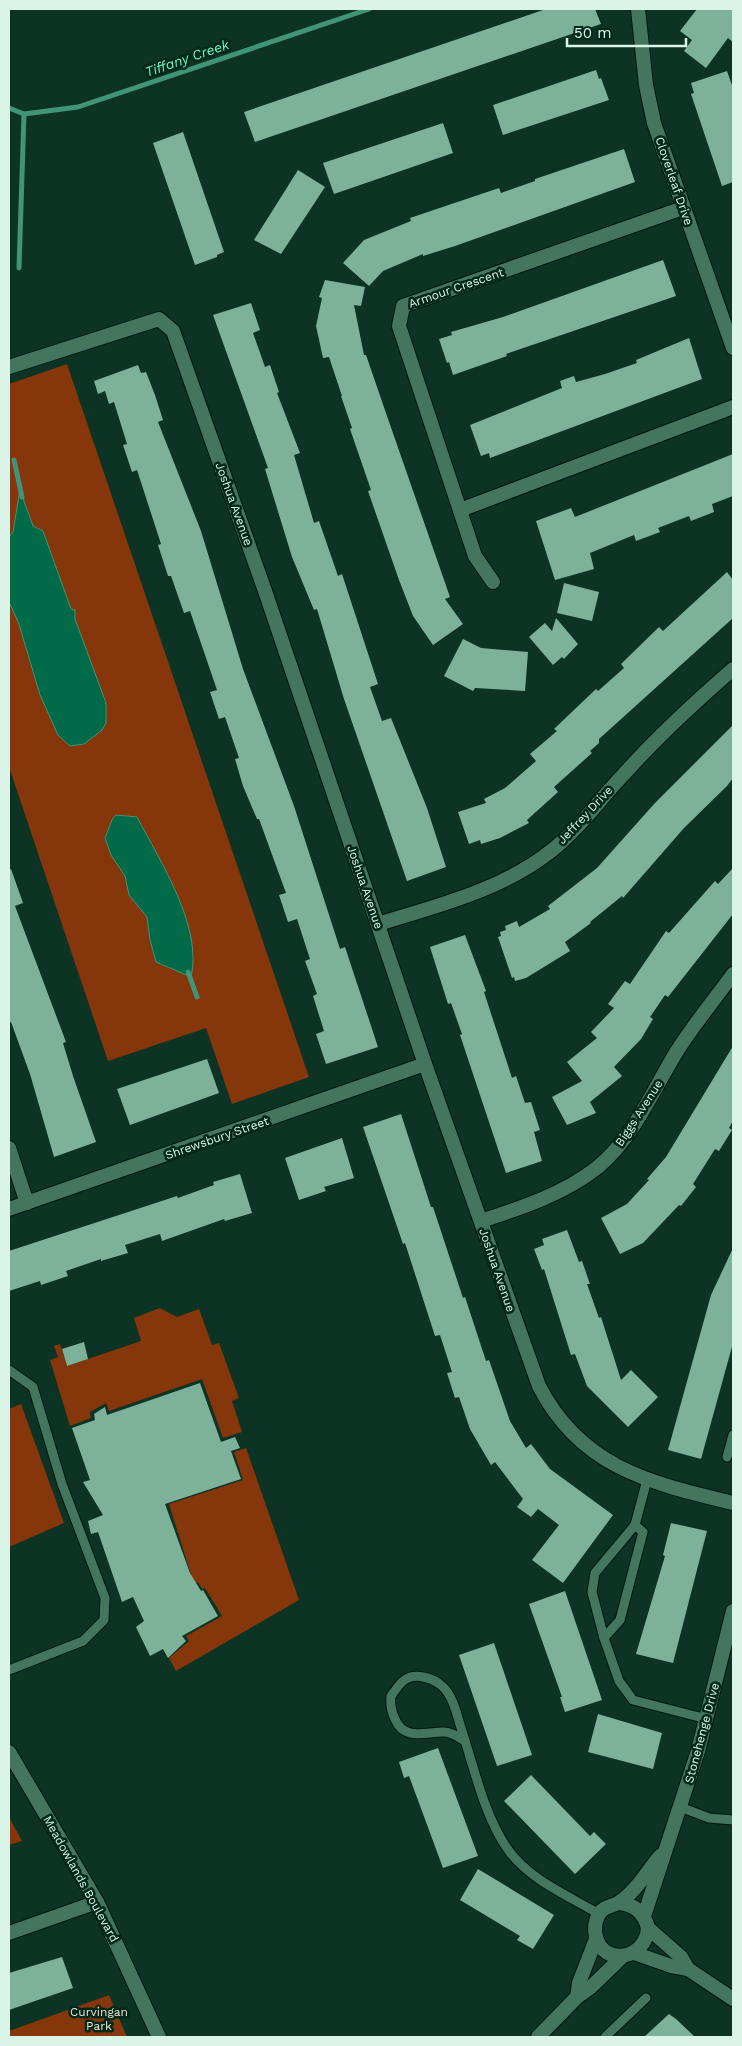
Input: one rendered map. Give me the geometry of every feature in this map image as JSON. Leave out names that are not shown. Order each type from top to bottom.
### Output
[{"type":"street","name":"Cloverleaf Drive","points":[[638,9],[649,103],[683,208],[733,348]]},
{"type":"street","name":"Armour Crescent","points":[[493,582],[475,556],[399,326],[402,306],[683,208]]},
{"type":"street","name":"Joshua Avenue","points":[[9,367],[159,319],[173,331],[265,591],[524,1350],[546,1400],[582,1442],[607,1461],[647,1480],[733,1503]]},
{"type":"street","points":[[460,510],[733,407]]},
{"type":"street","name":"Jeffrey Drive","points":[[378,924],[487,888],[551,851],[679,718],[733,669]]},
{"type":"street","name":"Biggs Avenue","points":[[481,1221],[553,1194],[586,1176],[609,1156],[627,1134],[678,1050],[733,974]]},
{"type":"street","name":"Shrewsbury Street","points":[[9,1209],[425,1064]]},
{"type":"street","points":[[9,1148],[27,1203]]},
{"type":"street","name":"Stonehenge Drive","points":[[646,1922],[663,1852],[680,1807],[707,1719],[733,1611]]},
{"type":"street","name":"Meadowlands Boulevard","points":[[9,1752],[97,1902],[159,2037]]},
{"type":"street","name":"Stonehenge Drive","points":[[618,1903],[663,1852]]},
{"type":"street","points":[[9,1933],[97,1902]]},
{"type":"street","points":[[577,1998],[579,1983],[596,1939],[595,1922],[599,1914],[607,1906],[618,1903],[633,1906],[681,1957],[688,1969]]},
{"type":"street","points":[[538,2037],[577,1998],[628,1954],[643,1945],[646,1922]]},
{"type":"street","points":[[596,1939],[607,1952],[628,1954],[688,1969],[733,1999]]},
{"type":"lane","points":[[9,1370],[33,1387],[62,1484],[105,1598],[104,1620],[83,1641],[9,1670]]},
{"type":"lane","points":[[727,1457],[733,1435]]},
{"type":"lane","points":[[647,1480],[635,1525],[595,1573],[592,1592],[604,1638],[624,1691],[633,1700],[707,1719]]},
{"type":"lane","points":[[604,1638],[620,1620],[643,1532],[635,1525]]},
{"type":"lane","points":[[465,1742],[445,1732],[418,1735],[406,1733],[397,1724],[392,1713],[391,1696],[406,1679],[418,1677],[431,1679],[443,1686],[454,1707],[496,1832],[509,1852],[522,1866],[535,1875],[599,1914]]},
{"type":"lane","points":[[680,1807],[714,1820],[733,1820]]},
{"type":"lane","points":[[605,2037],[646,1998]]},
{"type":"green space","points":[[67,364],[309,1077],[232,1104],[206,1028],[108,1061],[9,767],[9,384]]},
{"type":"green space","points":[[160,1308],[177,1317],[199,1309],[212,1345],[219,1343],[239,1398],[232,1401],[242,1432],[223,1438],[202,1379],[109,1411],[106,1403],[90,1412],[91,1418],[70,1426],[50,1360],[58,1357],[54,1346],[60,1344],[67,1366],[141,1341],[134,1318]]},
{"type":"green space","points":[[21,1404],[64,1523],[9,1547],[9,1409]]},
{"type":"green space","points":[[246,1448],[299,1600],[176,1671],[169,1658],[189,1641],[186,1636],[222,1616],[205,1588],[202,1589],[198,1582],[194,1584],[169,1504],[243,1480],[234,1452]]},
{"type":"green space","points":[[9,1817],[22,1841],[9,1845]]},
{"type":"green space","name":"Curvingan Park","points":[[109,1995],[127,2037],[9,2037],[9,2031]]},
{"type":"shaded area","points":[[20,490],[33,526],[43,531],[71,609],[75,610],[75,619],[106,703],[106,723],[102,730],[84,744],[70,746],[58,735],[40,695],[19,624],[9,602],[9,537],[13,532]]},
{"type":"shaded area","points":[[116,815],[137,817],[177,895],[191,937],[193,958],[191,977],[156,962],[150,940],[147,917],[129,895],[125,876],[111,855],[105,838]]},
{"type":"building","points":[[546,9],[595,9],[601,24],[255,142],[244,112]]},
{"type":"building","points":[[697,9],[733,9],[733,42],[728,38],[706,68],[684,51],[692,40],[680,31]]},
{"type":"building","points":[[596,70],[609,100],[503,135],[493,105]]},
{"type":"building","points":[[727,71],[733,88],[733,182],[722,186],[691,94],[694,93],[691,83]]},
{"type":"building","points":[[443,123],[453,153],[334,194],[323,163]]},
{"type":"building","points":[[183,132],[224,252],[217,255],[217,257],[195,265],[153,143]]},
{"type":"building","points":[[624,149],[635,182],[455,246],[423,256],[423,254],[383,271],[369,286],[343,263],[364,240],[411,221],[410,218],[499,188],[501,193],[535,181],[535,179]]},
{"type":"building","points":[[298,170],[325,187],[281,254],[254,240]]},
{"type":"building","points":[[663,260],[676,296],[506,354],[507,356],[453,375],[439,339],[452,335],[451,332],[503,317]]},
{"type":"building","points":[[325,280],[365,287],[361,306],[354,305],[364,355],[366,355],[450,597],[445,599],[463,624],[433,645],[413,616],[399,580],[368,491],[371,490],[350,429],[352,428],[329,357],[323,358],[316,326],[322,298],[319,297]]},
{"type":"building","points":[[251,303],[260,330],[253,333],[265,367],[270,365],[279,392],[277,393],[300,453],[294,455],[314,523],[319,521],[338,576],[342,574],[378,684],[370,687],[382,721],[391,718],[427,808],[446,867],[407,881],[344,699],[317,609],[314,610],[292,557],[265,469],[268,468],[213,315]]},
{"type":"building","points":[[689,338],[702,379],[490,458],[489,453],[481,456],[470,425],[562,388],[560,381],[574,376],[576,382],[605,374],[637,363],[636,360]]},
{"type":"building","points":[[138,365],[141,373],[146,372],[155,395],[163,420],[158,422],[201,531],[243,669],[294,806],[340,949],[345,947],[378,1047],[326,1064],[316,1034],[324,1031],[313,996],[317,994],[305,961],[310,959],[297,919],[288,922],[279,895],[286,893],[259,819],[257,819],[243,786],[235,759],[239,758],[225,717],[219,719],[210,692],[217,690],[190,611],[184,613],[171,576],[168,576],[158,545],[161,544],[137,470],[132,472],[123,445],[127,444],[114,402],[109,404],[105,391],[98,394],[94,381]]},
{"type":"building","points":[[733,454],[733,496],[712,504],[714,512],[691,521],[689,516],[658,528],[660,532],[636,541],[634,535],[590,553],[594,569],[555,580],[536,521],[571,508],[575,517]]},
{"type":"building","points":[[727,572],[733,580],[733,618],[599,739],[599,743],[590,751],[592,753],[554,787],[558,792],[527,820],[529,823],[500,838],[481,844],[480,840],[469,844],[458,812],[486,803],[484,799],[505,788],[536,761],[530,754],[557,731],[554,729],[596,689],[598,691],[624,668],[621,664],[659,627],[663,631]]},
{"type":"building","points":[[564,583],[599,592],[592,621],[557,613]]},
{"type":"building","points":[[556,618],[578,644],[564,659],[562,657],[553,665],[529,637],[545,623],[552,631]]},
{"type":"building","points":[[463,639],[481,648],[528,652],[525,691],[475,688],[473,691],[444,676]]},
{"type":"building","points":[[733,725],[733,778],[727,786],[684,828],[623,898],[622,896],[591,923],[565,942],[570,951],[526,978],[515,981],[514,977],[512,978],[498,937],[501,936],[500,932],[506,930],[505,926],[517,921],[519,927],[550,909],[548,906],[597,868],[655,803]]},
{"type":"building","points":[[733,868],[733,914],[668,997],[665,995],[650,1017],[653,1019],[641,1039],[614,1067],[622,1076],[590,1102],[596,1113],[567,1125],[552,1097],[582,1081],[567,1062],[597,1038],[591,1032],[614,1008],[608,1004],[625,981],[630,984],[666,931],[669,933],[715,881],[718,884]]},
{"type":"building","points":[[11,869],[23,903],[15,906],[66,1042],[63,1043],[96,1142],[54,1157],[30,1074],[11,1022],[9,1023],[9,870]]},
{"type":"building","points":[[465,935],[486,991],[484,992],[512,1078],[516,1076],[525,1103],[531,1102],[540,1130],[534,1132],[542,1161],[506,1173],[460,1035],[462,1034],[451,1003],[448,1004],[430,947]]},
{"type":"building","points":[[733,1046],[733,1121],[729,1128],[732,1130],[719,1151],[715,1149],[693,1184],[696,1187],[681,1206],[679,1205],[643,1243],[620,1254],[601,1218],[627,1204],[649,1180],[647,1179],[666,1157]]},
{"type":"building","points":[[207,1059],[219,1093],[130,1125],[117,1089]]},
{"type":"building","points":[[401,1114],[463,1298],[465,1297],[486,1361],[489,1360],[510,1421],[526,1448],[531,1444],[550,1469],[613,1515],[563,1583],[532,1560],[559,1525],[538,1509],[531,1517],[517,1507],[523,1499],[495,1462],[491,1465],[470,1429],[459,1397],[455,1398],[447,1373],[452,1372],[440,1335],[435,1336],[405,1243],[403,1244],[363,1127]]},
{"type":"building","points":[[342,1138],[354,1178],[324,1187],[326,1191],[299,1200],[285,1158]]},
{"type":"building","points":[[240,1174],[252,1213],[225,1221],[224,1219],[162,1241],[160,1234],[125,1245],[128,1253],[101,1261],[101,1259],[66,1271],[68,1276],[41,1285],[40,1281],[9,1291],[9,1251],[177,1196],[178,1198],[214,1185],[213,1182]]},
{"type":"building","points":[[567,1230],[579,1262],[582,1261],[590,1284],[587,1284],[599,1318],[601,1317],[621,1380],[631,1370],[658,1397],[628,1427],[587,1386],[575,1354],[571,1355],[544,1269],[542,1270],[534,1249],[544,1245],[542,1239]]},
{"type":"building","points":[[733,1248],[733,1343],[701,1459],[668,1450],[711,1295]]},
{"type":"building","points":[[84,1342],[88,1359],[67,1366],[62,1349]]},
{"type":"building","points":[[200,1383],[221,1442],[235,1437],[240,1448],[231,1451],[241,1479],[165,1504],[190,1573],[201,1591],[203,1590],[218,1616],[182,1636],[186,1641],[168,1658],[163,1649],[150,1656],[136,1627],[144,1621],[133,1597],[122,1602],[98,1532],[91,1534],[88,1521],[103,1515],[83,1482],[90,1480],[72,1428],[95,1420],[94,1414],[105,1407],[107,1415]]},
{"type":"building","points":[[671,1523],[707,1531],[673,1663],[636,1654],[665,1556],[663,1555]]},
{"type":"building","points":[[565,1591],[602,1700],[565,1712],[560,1697],[562,1697],[529,1604]]},
{"type":"building","points":[[494,1643],[532,1755],[497,1766],[459,1655]]},
{"type":"building","points":[[598,1714],[662,1733],[653,1769],[588,1752]]},
{"type":"building","points":[[438,1748],[478,1856],[443,1868],[409,1776],[404,1778],[399,1762]]},
{"type":"building","points":[[531,1775],[590,1836],[594,1832],[606,1844],[575,1874],[504,1801]]},
{"type":"building","points":[[478,1869],[554,1915],[533,1949],[517,1940],[520,1936],[460,1900]]},
{"type":"building","points":[[62,1957],[73,1988],[9,2010],[9,1973]]},
{"type":"building","points":[[669,2014],[676,2019],[695,2037],[644,2037]]},
{"type":"waterway","name":"Tiffany Creek","points":[[9,108],[24,114],[78,107],[369,9]]},
{"type":"waterway","points":[[19,268],[24,114]]},
{"type":"waterway","points":[[14,460],[22,497]]},
{"type":"waterway","points":[[188,972],[197,997]]}]
